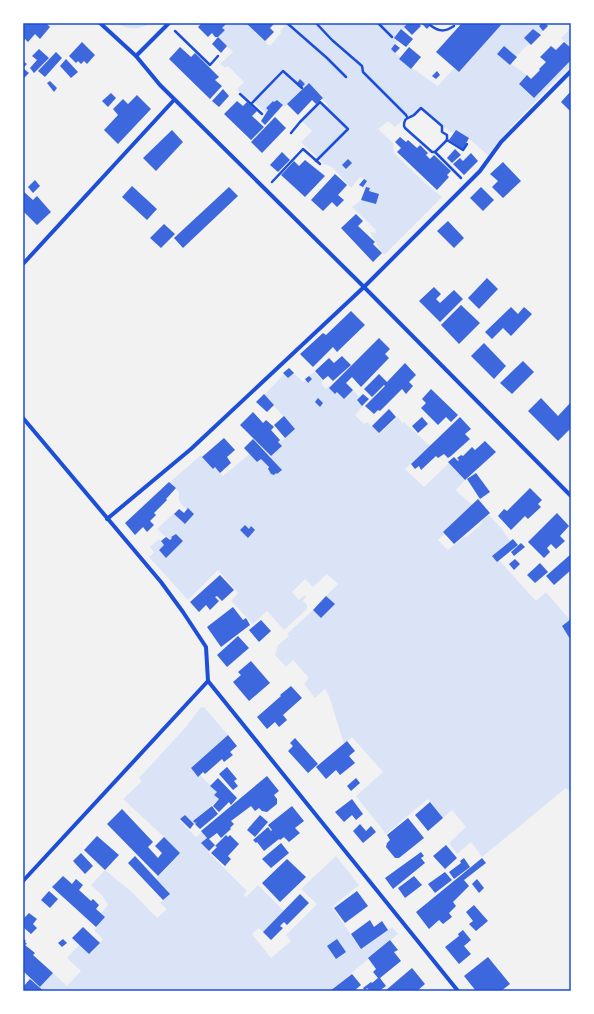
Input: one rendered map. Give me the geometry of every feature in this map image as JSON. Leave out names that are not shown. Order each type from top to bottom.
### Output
[{"type":"street","points":[[100,23],[136,56],[174,100],[364,287],[571,496]]},
{"type":"street","points":[[136,56],[168,24]]},
{"type":"street","points":[[108,519],[192,449],[364,287],[480,171],[501,142],[571,70]]},
{"type":"street","points":[[23,264],[174,100]]},
{"type":"street","points":[[23,418],[161,582],[183,612],[206,647],[208,681],[458,991]]},
{"type":"street","points":[[23,881],[208,681]]},
{"type":"path","points":[[288,23],[346,77]]},
{"type":"path","points":[[316,23],[332,40],[362,66],[363,72],[407,117]]},
{"type":"path","points":[[378,23],[392,37]]},
{"type":"path","points":[[168,24],[210,65],[218,56]]},
{"type":"path","points":[[430,25],[441,31],[448,30],[454,26]]},
{"type":"path","points":[[251,104],[283,71],[302,88]]},
{"type":"path","points":[[240,94],[262,114]]},
{"type":"path","points":[[291,133],[320,102],[348,129],[316,161]]},
{"type":"path","points":[[407,117],[412,116],[421,108],[442,126],[442,132],[447,135],[447,140],[463,150],[467,144]]},
{"type":"path","points":[[407,117],[404,126],[432,152],[435,152],[461,178]]},
{"type":"path","points":[[435,152],[447,140]]},
{"type":"path","points":[[281,172],[303,148],[320,164]]},
{"type":"shaded area","points":[[117,23],[151,23],[138,28],[129,28]]},
{"type":"shaded area","points":[[227,23],[243,23],[245,25],[246,23],[270,46],[287,23],[408,23],[404,27],[405,28],[403,30],[401,29],[394,38],[398,41],[391,49],[400,57],[399,59],[411,69],[412,68],[438,86],[454,68],[459,72],[501,25],[499,23],[542,23],[539,26],[543,31],[540,34],[524,38],[529,44],[516,56],[504,46],[497,54],[527,75],[519,84],[533,98],[571,60],[571,66],[500,139],[488,155],[456,130],[454,132],[450,132],[421,106],[412,115],[406,117],[395,127],[388,121],[378,129],[393,143],[394,153],[442,197],[384,255],[371,234],[371,232],[375,233],[376,230],[352,207],[361,200],[376,204],[379,194],[369,191],[370,188],[366,187],[365,190],[359,185],[364,179],[360,177],[351,188],[333,168],[324,164],[301,142],[312,131],[302,121],[320,104],[325,109],[328,105],[322,99],[323,97],[308,83],[285,107],[277,100],[274,102],[273,101],[266,108],[268,110],[266,113],[250,99],[248,100],[237,89],[244,82],[228,66],[225,68],[220,64],[233,52],[218,37],[225,30],[222,28]]},
{"type":"shaded area","points":[[569,30],[571,32],[571,48],[561,38]]},
{"type":"shaded area","points":[[314,372],[323,381],[321,383],[326,389],[329,386],[335,394],[337,392],[344,399],[353,390],[360,397],[357,401],[363,406],[355,415],[364,424],[367,422],[379,433],[398,417],[402,423],[404,422],[430,446],[405,469],[424,487],[449,463],[465,480],[456,490],[472,505],[443,532],[444,534],[438,540],[448,550],[465,536],[467,537],[489,515],[510,541],[492,556],[497,562],[499,560],[536,601],[546,592],[570,620],[562,626],[570,639],[571,638],[571,793],[566,788],[482,857],[471,842],[457,854],[449,843],[466,827],[452,810],[443,818],[428,799],[386,834],[356,796],[383,772],[352,737],[344,744],[329,696],[325,689],[315,698],[304,684],[309,678],[293,660],[286,667],[275,655],[278,645],[289,636],[287,634],[313,610],[334,604],[326,596],[338,584],[327,574],[313,587],[305,579],[292,592],[299,600],[305,595],[306,596],[303,601],[307,605],[307,609],[284,630],[267,611],[253,624],[231,601],[238,593],[218,570],[188,600],[149,557],[154,552],[150,547],[159,539],[164,545],[159,550],[166,557],[183,541],[176,534],[169,540],[157,529],[174,513],[185,524],[194,514],[182,506],[179,500],[179,492],[170,482],[201,455],[213,469],[215,467],[223,476],[250,454],[257,462],[261,459],[269,467],[268,471],[273,475],[282,470],[270,457],[282,446],[278,442],[280,440],[282,441],[295,429],[264,395],[284,374],[288,378],[294,373],[303,382],[305,380],[308,383],[312,379],[309,376]]},
{"type":"shaded area","points":[[204,707],[228,735],[191,768],[198,777],[200,775],[217,792],[214,795],[219,799],[193,821],[195,823],[194,824],[185,815],[179,820],[196,837],[202,832],[207,838],[202,844],[247,891],[244,895],[246,897],[258,885],[284,911],[263,932],[259,928],[252,934],[271,958],[291,941],[286,935],[317,904],[301,889],[336,856],[359,885],[332,907],[360,948],[392,927],[398,934],[330,991],[45,991],[40,987],[53,973],[67,986],[81,971],[67,958],[79,945],[90,954],[103,939],[94,930],[105,917],[101,913],[108,905],[102,895],[91,885],[105,870],[133,893],[157,918],[167,909],[160,903],[169,894],[156,879],[167,868],[164,837],[123,799],[142,781],[139,778],[185,728],[200,708]]},
{"type":"building","points":[[23,23],[46,23],[50,27],[40,39],[35,34],[28,42],[25,39],[23,41]]},
{"type":"building","points":[[202,23],[227,23],[222,28],[225,30],[218,37],[215,37],[212,33],[208,37],[198,27]]},
{"type":"building","points":[[246,23],[272,23],[274,24],[270,28],[274,32],[265,41]]},
{"type":"building","points":[[408,23],[418,23],[421,26],[412,35],[404,27]]},
{"type":"building","points":[[421,23],[432,23],[427,29]]},
{"type":"building","points":[[462,23],[499,23],[501,25],[459,72],[436,52]]},
{"type":"building","points":[[542,23],[545,23],[548,26],[543,31],[539,26]]},
{"type":"building","points":[[401,29],[413,39],[406,47],[394,38]]},
{"type":"building","points":[[533,29],[541,35],[531,45],[524,38]]},
{"type":"building","points":[[218,37],[227,46],[221,53],[212,44]]},
{"type":"building","points":[[82,42],[95,55],[87,64],[84,61],[81,64],[78,61],[76,63],[69,56]]},
{"type":"building","points":[[564,42],[571,48],[571,60],[534,98],[519,84],[527,75],[531,79],[540,70],[539,69],[546,62],[540,57],[551,46],[556,50]]},
{"type":"building","points":[[395,44],[400,48],[395,53],[391,49]]},
{"type":"building","points":[[504,46],[517,57],[510,65],[497,54]]},
{"type":"building","points":[[180,47],[191,57],[195,53],[219,77],[215,80],[222,86],[210,99],[169,59]]},
{"type":"building","points":[[409,47],[421,57],[411,69],[399,59]]},
{"type":"building","points":[[39,49],[49,58],[34,73],[30,68],[37,60],[32,56]]},
{"type":"building","points":[[56,52],[62,58],[45,77],[38,71]]},
{"type":"building","points":[[66,59],[78,72],[71,78],[60,66]]},
{"type":"building","points":[[23,61],[27,64],[23,68]]},
{"type":"building","points":[[23,68],[29,73],[23,79]]},
{"type":"building","points":[[437,71],[440,75],[436,79],[432,76]]},
{"type":"building","points":[[300,79],[305,84],[302,87],[297,83]]},
{"type":"building","points":[[50,81],[57,88],[54,92],[47,83]]},
{"type":"building","points":[[309,83],[323,98],[316,104],[312,100],[298,115],[287,104]]},
{"type":"building","points":[[223,89],[229,96],[219,107],[212,101]]},
{"type":"building","points":[[571,91],[571,109],[570,111],[561,102]]},
{"type":"building","points":[[111,93],[116,98],[108,107],[102,101]]},
{"type":"building","points":[[137,95],[151,109],[118,144],[104,130],[118,115],[113,109],[123,99],[128,104]]},
{"type":"building","points":[[277,100],[283,105],[265,125],[261,121],[268,110],[266,108],[273,101],[274,102]]},
{"type":"building","points":[[237,101],[243,106],[247,102],[257,111],[252,116],[264,127],[251,140],[224,114]]},
{"type":"building","points":[[275,117],[286,128],[262,153],[251,142]]},
{"type":"building","points":[[172,130],[183,142],[156,171],[143,158]]},
{"type":"building","points":[[456,130],[469,138],[463,149],[449,140]]},
{"type":"building","points":[[400,137],[406,142],[408,140],[417,148],[420,145],[428,153],[426,155],[430,159],[434,155],[451,171],[447,175],[449,177],[437,190],[397,152],[401,148],[395,142]]},
{"type":"building","points":[[455,149],[461,155],[452,163],[447,158]]},
{"type":"building","points":[[282,152],[290,160],[278,172],[270,165]]},
{"type":"building","points":[[471,153],[478,161],[464,175],[453,164],[460,158],[463,161]]},
{"type":"building","points":[[348,159],[352,163],[346,169],[342,165]]},
{"type":"building","points":[[305,160],[325,176],[305,197],[281,175],[294,161],[299,166]]},
{"type":"building","points":[[503,162],[521,181],[503,198],[492,187],[498,181],[490,174]]},
{"type":"building","points":[[335,174],[347,185],[338,195],[344,200],[337,207],[332,202],[323,211],[311,200]]},
{"type":"building","points":[[364,179],[367,181],[363,187],[359,185]]},
{"type":"building","points":[[35,180],[40,186],[33,193],[28,187]]},
{"type":"building","points":[[132,186],[157,209],[147,220],[122,197]]},
{"type":"building","points":[[229,187],[238,196],[183,248],[174,238]]},
{"type":"building","points":[[366,187],[370,188],[369,191],[379,194],[376,204],[361,200]]},
{"type":"building","points":[[481,187],[494,200],[483,211],[470,198]]},
{"type":"building","points":[[23,191],[33,200],[37,196],[51,212],[37,225],[23,211]]},
{"type":"building","points":[[356,214],[363,221],[358,226],[375,242],[373,244],[382,253],[373,262],[341,228]]},
{"type":"building","points":[[448,221],[464,238],[454,248],[437,231]]},
{"type":"building","points":[[164,224],[175,234],[161,248],[150,238]]},
{"type":"building","points":[[487,278],[498,289],[479,309],[468,298]]},
{"type":"building","points":[[434,287],[441,294],[436,299],[440,303],[454,290],[463,299],[440,322],[419,301]]},
{"type":"building","points":[[461,305],[480,323],[459,344],[441,325]]},
{"type":"building","points":[[511,307],[518,314],[524,307],[532,314],[511,336],[503,328],[492,339],[485,332]]},
{"type":"building","points":[[351,311],[365,325],[337,352],[333,347],[313,367],[300,354],[323,333],[326,335]]},
{"type":"building","points":[[379,338],[390,349],[385,354],[389,358],[361,387],[352,377],[346,383],[353,390],[344,399],[337,392],[335,394],[329,388]]},
{"type":"building","points":[[484,343],[506,366],[494,379],[471,356]]},
{"type":"building","points":[[342,356],[351,365],[333,381],[328,376],[323,380],[315,371],[329,358],[334,363]]},
{"type":"building","points":[[523,361],[534,372],[512,394],[500,383]]},
{"type":"building","points":[[405,363],[416,375],[409,382],[413,386],[406,394],[402,389],[380,411],[378,410],[374,414],[365,406],[385,386],[384,385],[372,397],[364,389],[379,374],[387,382]]},
{"type":"building","points":[[289,368],[294,373],[288,378],[283,373]]},
{"type":"building","points":[[309,376],[312,379],[308,383],[305,379]]},
{"type":"building","points":[[431,389],[458,415],[451,422],[446,417],[438,425],[421,408],[426,403],[422,399]]},
{"type":"building","points":[[264,394],[274,405],[267,412],[256,402]]},
{"type":"building","points":[[363,394],[369,399],[362,406],[357,400]]},
{"type":"building","points":[[318,398],[323,403],[320,407],[315,402]]},
{"type":"building","points":[[541,398],[558,416],[571,402],[571,428],[558,441],[528,411]]},
{"type":"building","points":[[389,409],[396,417],[379,433],[372,426]]},
{"type":"building","points":[[253,412],[263,423],[266,420],[274,427],[271,430],[280,440],[278,442],[282,446],[271,456],[240,425]]},
{"type":"building","points":[[284,416],[295,429],[285,438],[274,425]]},
{"type":"building","points":[[422,417],[428,424],[418,433],[412,426]]},
{"type":"building","points":[[460,417],[471,429],[465,434],[470,439],[448,458],[444,454],[438,458],[436,456],[421,470],[419,466],[415,469],[411,464]]},
{"type":"building","points":[[224,438],[235,450],[227,457],[231,463],[220,473],[215,467],[213,469],[202,457]]},
{"type":"building","points":[[253,439],[282,470],[274,475],[271,474],[268,469],[269,467],[261,459],[257,462],[244,448]]},
{"type":"building","points":[[485,441],[496,452],[465,480],[448,462],[454,457],[458,461],[459,460],[457,458],[461,455],[463,456],[472,447],[475,450]]},
{"type":"building","points":[[476,473],[490,492],[480,499],[467,479]]},
{"type":"building","points":[[169,482],[176,488],[154,513],[156,515],[150,521],[154,525],[147,532],[143,527],[135,535],[125,523]]},
{"type":"building","points":[[530,488],[542,500],[538,504],[541,507],[528,519],[525,516],[511,530],[498,516],[504,509],[507,511]]},
{"type":"building","points":[[478,499],[490,513],[454,544],[443,532]]},
{"type":"building","points":[[188,508],[194,514],[185,524],[174,514],[179,509],[184,513]]},
{"type":"building","points":[[557,513],[569,526],[560,536],[565,541],[556,549],[551,544],[547,548],[550,552],[544,558],[528,542]]},
{"type":"building","points":[[245,525],[249,529],[251,526],[255,530],[248,538],[240,530]]},
{"type":"building","points":[[176,534],[183,541],[166,558],[159,550],[164,545],[161,541],[166,537],[170,540],[172,538],[171,537]]},
{"type":"building","points":[[513,539],[518,545],[497,562],[492,556]]},
{"type":"building","points":[[521,543],[525,547],[514,556],[511,552]]},
{"type":"building","points":[[571,554],[571,570],[554,585],[546,576]]},
{"type":"building","points":[[515,559],[520,564],[514,570],[509,564]]},
{"type":"building","points":[[540,563],[548,572],[535,583],[527,575]]},
{"type":"building","points":[[220,575],[234,590],[222,601],[217,596],[215,597],[219,601],[210,610],[206,605],[199,612],[190,602]]},
{"type":"building","points":[[326,596],[335,604],[321,618],[313,610]]},
{"type":"building","points":[[233,607],[243,620],[246,618],[250,625],[221,647],[207,627]]},
{"type":"building","points":[[571,619],[571,638],[570,639],[562,626]]},
{"type":"building","points":[[261,620],[271,631],[259,642],[249,630]]},
{"type":"building","points":[[238,636],[249,648],[227,667],[217,655]]},
{"type":"building","points":[[251,661],[270,683],[249,701],[233,682],[241,675],[238,672]]},
{"type":"building","points":[[291,686],[302,698],[283,715],[287,720],[279,727],[275,722],[267,729],[257,717]]},
{"type":"building","points":[[228,735],[237,746],[230,752],[233,755],[224,762],[222,759],[205,774],[203,772],[198,777],[191,768]]},
{"type":"building","points":[[295,738],[318,764],[308,773],[288,751],[293,746],[290,743]]},
{"type":"building","points":[[347,741],[355,751],[349,756],[355,763],[340,775],[336,770],[326,779],[316,767]]},
{"type":"building","points":[[227,767],[237,779],[234,781],[238,786],[233,790],[219,774]]},
{"type":"building","points":[[267,776],[279,791],[274,795],[277,799],[277,804],[267,812],[262,811],[259,808],[255,811],[251,806],[231,821],[234,824],[230,828],[231,829],[221,838],[217,833],[209,839],[215,845],[209,851],[201,843],[207,838],[201,831]]},
{"type":"building","points":[[218,778],[237,798],[231,805],[229,802],[219,812],[213,806],[219,799],[214,795],[217,792],[210,786]]},
{"type":"building","points":[[356,778],[360,783],[351,791],[347,786]]},
{"type":"building","points":[[352,799],[363,814],[356,820],[352,815],[344,822],[335,812]]},
{"type":"building","points":[[430,802],[443,818],[428,831],[415,815]]},
{"type":"building","points":[[212,806],[218,814],[200,829],[195,824],[197,822],[195,823],[193,821]]},
{"type":"building","points":[[292,806],[304,821],[295,828],[300,833],[289,842],[284,837],[280,840],[279,839],[264,851],[257,842],[256,843],[253,840],[268,827],[271,831],[272,830],[268,825]]},
{"type":"building","points":[[122,809],[153,842],[148,847],[158,858],[162,853],[155,846],[164,837],[180,853],[158,876],[107,824]]},
{"type":"building","points":[[185,815],[194,824],[190,829],[180,819]]},
{"type":"building","points":[[260,815],[268,822],[255,837],[247,830]]},
{"type":"building","points":[[408,818],[424,838],[399,858],[395,858],[386,847],[390,840],[387,835]]},
{"type":"building","points":[[360,824],[366,831],[371,826],[376,832],[363,843],[353,831]]},
{"type":"building","points":[[226,835],[228,837],[230,835],[239,844],[228,856],[231,859],[225,866],[211,853],[217,847],[215,846]]},
{"type":"building","points":[[97,836],[119,855],[105,870],[84,850]]},
{"type":"building","points":[[281,843],[289,853],[271,868],[262,859]]},
{"type":"building","points":[[446,845],[457,858],[445,869],[433,856]]},
{"type":"building","points":[[421,852],[424,856],[421,858],[425,863],[393,889],[385,878]]},
{"type":"building","points":[[81,853],[93,866],[85,874],[73,861]]},
{"type":"building","points":[[135,856],[170,894],[163,900],[128,863]]},
{"type":"building","points":[[464,858],[470,867],[454,879],[449,872],[461,863],[460,861]]},
{"type":"building","points":[[482,858],[486,863],[464,880],[469,886],[453,902],[456,906],[449,913],[452,917],[443,924],[439,920],[429,929],[416,912]]},
{"type":"building","points":[[287,859],[306,877],[280,902],[262,883]]},
{"type":"building","points":[[445,872],[452,880],[435,893],[428,884]]},
{"type":"building","points":[[63,876],[72,884],[76,879],[83,885],[79,890],[91,901],[93,899],[99,905],[96,909],[105,917],[96,927],[52,887]]},
{"type":"building","points":[[414,876],[422,885],[405,898],[398,888]]},
{"type":"building","points":[[477,879],[484,888],[479,893],[472,884]]},
{"type":"building","points":[[49,891],[58,899],[50,908],[41,900]]},
{"type":"building","points":[[357,891],[368,906],[345,923],[334,908]]},
{"type":"building","points":[[300,894],[309,903],[287,925],[284,922],[280,926],[283,928],[271,940],[263,932]]},
{"type":"building","points":[[474,905],[488,921],[476,931],[469,924],[473,921],[466,912]]},
{"type":"building","points":[[29,913],[37,919],[33,924],[37,928],[31,934],[23,927],[23,919]]},
{"type":"building","points":[[370,920],[374,927],[382,921],[388,930],[361,949],[351,934]]},
{"type":"building","points":[[83,927],[100,943],[89,954],[72,938]]},
{"type":"building","points":[[463,930],[471,940],[464,946],[471,954],[459,964],[445,947],[459,936],[458,934]]},
{"type":"building","points":[[23,938],[27,944],[25,945],[35,953],[33,955],[53,973],[40,987],[23,971]]},
{"type":"building","points":[[63,939],[67,943],[62,947],[58,943]]},
{"type":"building","points":[[337,939],[346,952],[336,959],[327,946]]},
{"type":"building","points":[[390,940],[398,950],[394,952],[401,961],[380,978],[386,986],[379,991],[370,991],[367,988],[365,991],[363,988],[378,978],[373,972],[376,969],[368,958]]},
{"type":"building","points":[[488,957],[510,984],[501,991],[476,991],[464,976]]},
{"type":"building","points":[[412,968],[425,984],[417,991],[385,991]]},
{"type":"building","points":[[352,974],[361,985],[354,991],[330,991]]},
{"type":"building","points":[[30,979],[44,991],[25,991],[23,987]]}]
